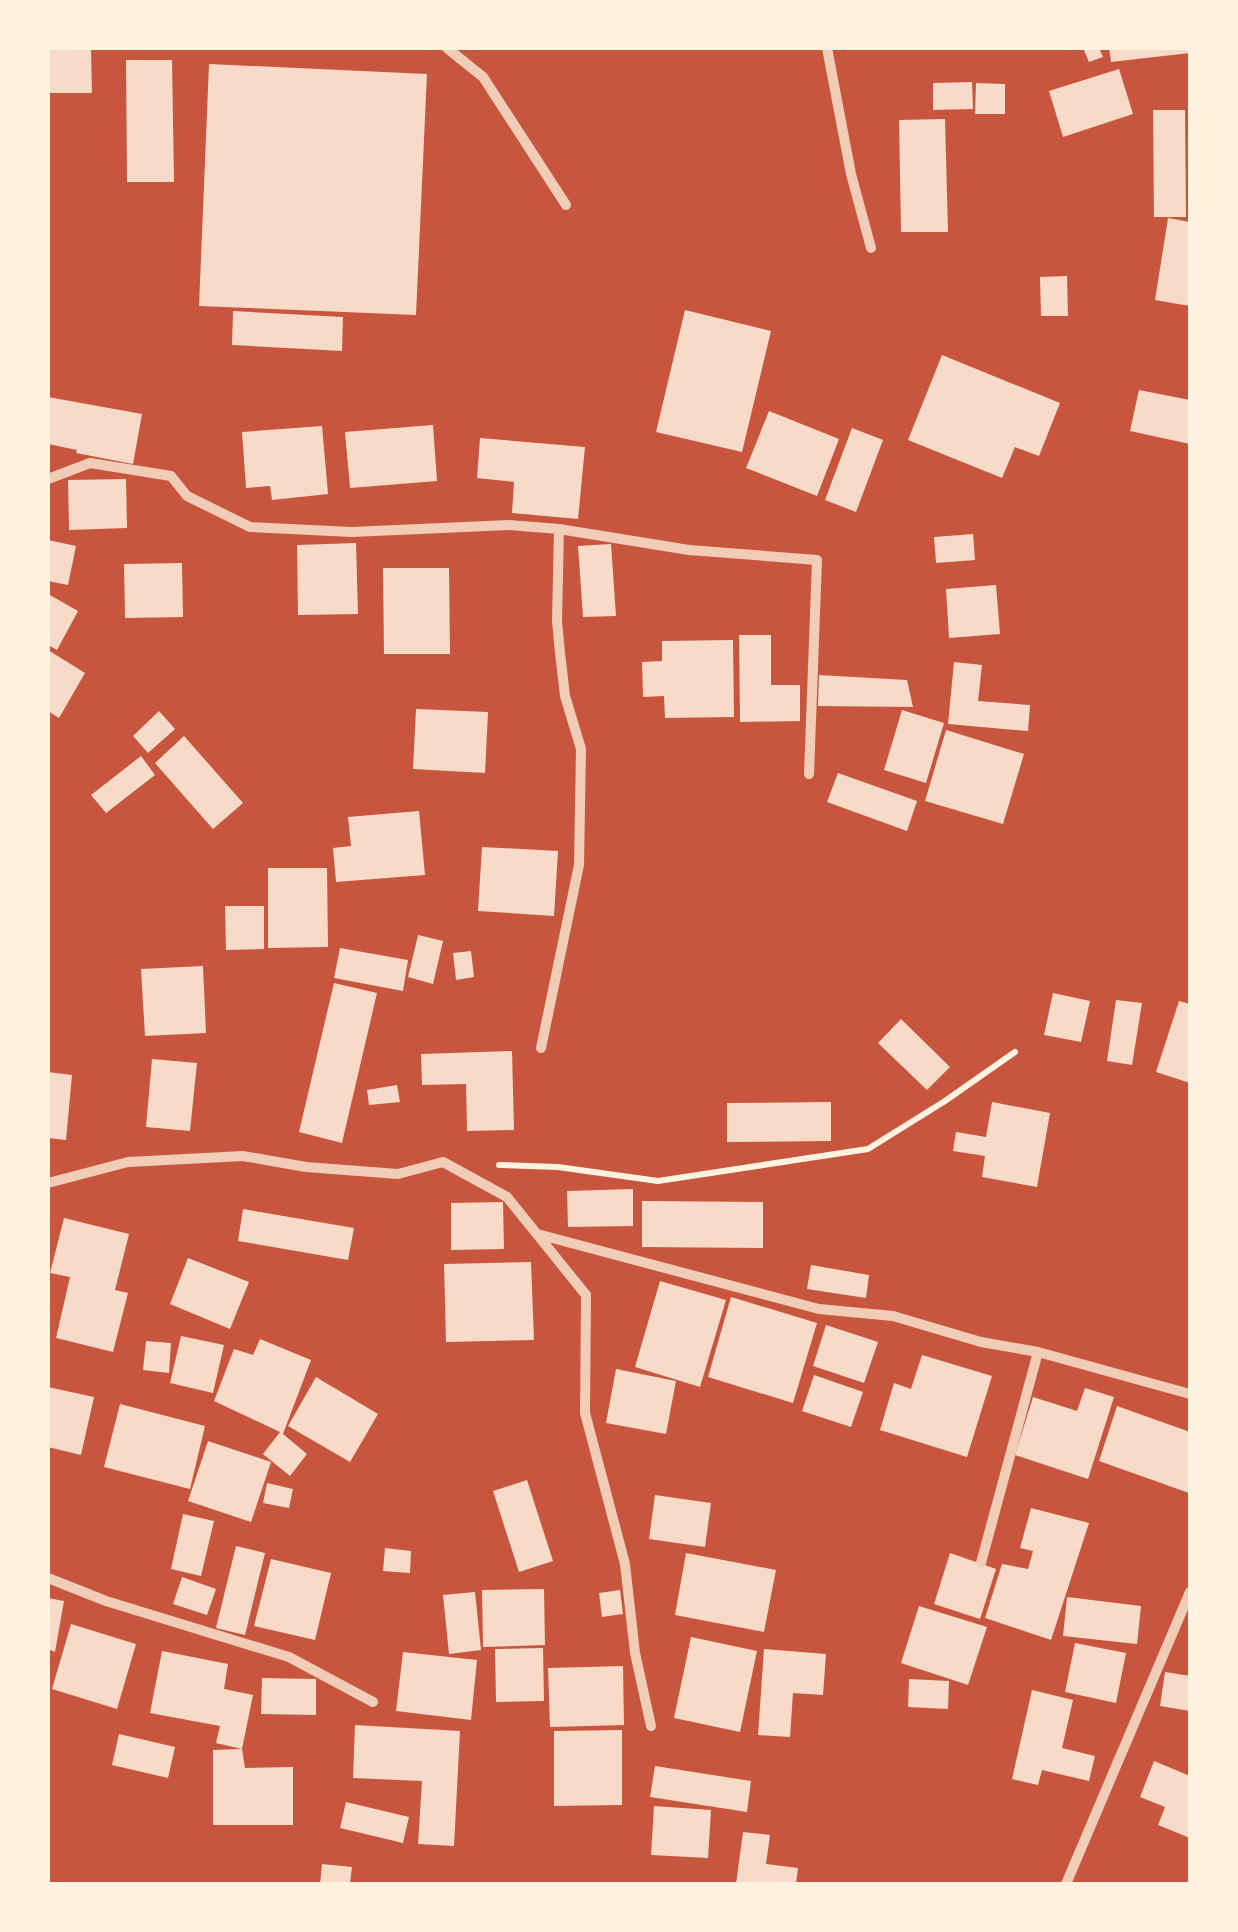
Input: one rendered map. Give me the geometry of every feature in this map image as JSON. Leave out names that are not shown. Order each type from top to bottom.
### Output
[{"type":"street","points":[[447,48],[484,77],[566,205]]},
{"type":"street","points":[[828,48],[852,174],[871,248]]},
{"type":"street","points":[[48,479],[90,464],[171,476],[187,496],[250,527],[276,530],[352,532],[509,525],[689,550],[817,560],[809,774]]},
{"type":"street","points":[[541,1048],[579,865],[580,749],[565,696],[557,621],[559,529]]},
{"type":"street","points":[[48,1182],[128,1162],[243,1156],[306,1167],[398,1174],[442,1162],[507,1197],[586,1295],[585,1413],[625,1564],[635,1653],[652,1726]]},
{"type":"street","points":[[540,1234],[820,1309],[894,1316],[1190,1394]]},
{"type":"street","points":[[981,1563],[1038,1352]]},
{"type":"street","points":[[48,1578],[106,1601],[288,1657],[373,1702]]},
{"type":"street","points":[[1066,1884],[1190,1592]]},
{"type":"path","points":[[442,1162],[558,1167],[658,1181],[868,1148],[946,1101],[1015,1052]]},
{"type":"building","points":[[48,48],[91,48],[92,93],[48,93]]},
{"type":"building","points":[[1083,48],[1099,48],[1103,57],[1089,62]]},
{"type":"building","points":[[1109,48],[1190,48],[1190,53],[1111,62]]},
{"type":"building","points":[[126,60],[172,60],[174,182],[127,182]]},
{"type":"building","points":[[209,64],[427,74],[416,315],[199,306]]},
{"type":"building","points":[[1119,69],[1133,114],[1063,137],[1049,91]]},
{"type":"building","points":[[972,82],[973,109],[933,110],[933,83]]},
{"type":"building","points":[[976,83],[1005,84],[1005,114],[975,114]]},
{"type":"building","points":[[1153,110],[1185,110],[1186,217],[1154,217]]},
{"type":"building","points":[[945,119],[948,232],[901,232],[899,120]]},
{"type":"building","points":[[1168,218],[1190,222],[1190,306],[1155,300]]},
{"type":"building","points":[[1067,276],[1068,316],[1041,316],[1040,277]]},
{"type":"building","points":[[685,310],[771,331],[742,452],[656,432]]},
{"type":"building","points":[[233,311],[343,317],[342,351],[232,345]]},
{"type":"building","points":[[942,355],[1060,403],[1039,456],[1015,447],[1002,478],[908,440]]},
{"type":"building","points":[[1139,390],[1190,400],[1190,444],[1130,431]]},
{"type":"building","points":[[48,397],[142,414],[133,464],[48,444]]},
{"type":"building","points":[[769,411],[839,439],[817,496],[746,468]]},
{"type":"building","points":[[433,425],[437,481],[350,488],[345,432]]},
{"type":"building","points":[[322,426],[328,494],[272,500],[270,486],[246,488],[242,432]]},
{"type":"building","points":[[852,428],[883,440],[856,512],[825,500]]},
{"type":"building","points":[[480,438],[585,447],[578,519],[512,513],[514,482],[477,478]]},
{"type":"building","points":[[126,479],[127,528],[69,530],[68,480]]},
{"type":"building","points":[[973,534],[975,560],[936,563],[934,537]]},
{"type":"building","points":[[48,540],[76,546],[68,585],[48,581]]},
{"type":"building","points":[[356,543],[358,614],[298,615],[297,545]]},
{"type":"building","points":[[611,544],[616,616],[583,617],[578,546]]},
{"type":"building","points":[[182,563],[183,617],[125,618],[124,564]]},
{"type":"building","points":[[383,568],[449,568],[450,654],[384,654]]},
{"type":"building","points":[[996,585],[1000,634],[949,638],[946,589]]},
{"type":"building","points":[[48,594],[78,611],[57,650],[48,645]]},
{"type":"building","points":[[739,635],[771,635],[771,685],[800,685],[800,721],[740,722]]},
{"type":"building","points":[[733,640],[734,717],[665,718],[664,696],[643,697],[642,662],[662,661],[662,641]]},
{"type":"building","points":[[48,650],[85,673],[59,718],[48,711]]},
{"type":"building","points":[[954,662],[982,665],[978,701],[1030,705],[1028,731],[948,724]]},
{"type":"building","points":[[819,675],[907,680],[913,707],[818,706]]},
{"type":"building","points":[[416,709],[488,712],[485,773],[413,769]]},
{"type":"building","points":[[902,710],[944,723],[926,783],[884,770]]},
{"type":"building","points":[[159,711],[175,729],[148,753],[133,736]]},
{"type":"building","points":[[946,730],[1024,754],[1003,824],[925,801]]},
{"type":"building","points":[[184,736],[243,803],[213,829],[155,763]]},
{"type":"building","points":[[141,756],[155,775],[106,813],[91,795]]},
{"type":"building","points":[[838,773],[917,801],[907,831],[827,802]]},
{"type":"building","points":[[419,811],[425,875],[336,882],[333,848],[351,846],[348,817]]},
{"type":"building","points":[[482,847],[558,851],[554,916],[478,911]]},
{"type":"building","points":[[268,868],[327,868],[328,947],[268,948]]},
{"type":"building","points":[[225,906],[264,906],[264,949],[226,950]]},
{"type":"building","points":[[418,935],[443,941],[433,984],[408,977]]},
{"type":"building","points":[[340,948],[408,960],[403,991],[334,978]]},
{"type":"building","points":[[471,951],[474,977],[456,980],[453,953]]},
{"type":"building","points":[[203,966],[206,1033],[145,1036],[141,969]]},
{"type":"building","points":[[334,983],[377,993],[342,1143],[299,1132]]},
{"type":"building","points":[[1053,993],[1090,1001],[1081,1042],[1044,1035]]},
{"type":"building","points":[[1116,1000],[1142,1003],[1132,1065],[1107,1061]]},
{"type":"building","points":[[1179,1001],[1190,1004],[1190,1083],[1156,1072]]},
{"type":"building","points":[[901,1019],[950,1067],[927,1090],[878,1043]]},
{"type":"building","points":[[512,1051],[514,1130],[467,1131],[466,1084],[422,1085],[421,1054]]},
{"type":"building","points":[[152,1059],[197,1063],[190,1131],[146,1127]]},
{"type":"building","points":[[48,1072],[72,1075],[66,1140],[48,1138]]},
{"type":"building","points":[[397,1085],[400,1102],[369,1105],[367,1090]]},
{"type":"building","points":[[831,1102],[831,1141],[727,1142],[727,1103]]},
{"type":"building","points":[[992,1102],[1050,1113],[1037,1187],[982,1177],[985,1156],[953,1151],[956,1132],[986,1137]]},
{"type":"building","points":[[633,1189],[633,1226],[568,1227],[567,1191]]},
{"type":"building","points":[[642,1201],[763,1202],[763,1248],[642,1247]]},
{"type":"building","points":[[503,1202],[504,1249],[451,1250],[451,1203]]},
{"type":"building","points":[[243,1209],[354,1228],[348,1260],[238,1241]]},
{"type":"building","points":[[64,1218],[129,1234],[115,1290],[128,1293],[113,1352],[56,1338],[70,1277],[50,1273]]},
{"type":"building","points":[[188,1258],[249,1282],[230,1329],[170,1304]]},
{"type":"building","points":[[531,1262],[534,1340],[446,1342],[444,1264]]},
{"type":"building","points":[[811,1265],[869,1275],[866,1298],[807,1289]]},
{"type":"building","points":[[660,1281],[726,1300],[700,1387],[635,1367]]},
{"type":"building","points":[[731,1297],[817,1323],[793,1403],[708,1377]]},
{"type":"building","points":[[826,1325],[878,1342],[864,1383],[813,1366]]},
{"type":"building","points":[[181,1336],[224,1345],[213,1393],[170,1383]]},
{"type":"building","points":[[260,1339],[311,1360],[283,1434],[307,1454],[290,1476],[263,1454],[280,1432],[214,1401],[234,1349],[253,1355]]},
{"type":"building","points":[[146,1341],[171,1343],[169,1373],[143,1370]]},
{"type":"building","points":[[922,1355],[992,1376],[967,1457],[880,1430],[894,1383],[911,1389]]},
{"type":"building","points":[[616,1369],[676,1381],[666,1434],[606,1423]]},
{"type":"building","points":[[814,1375],[863,1392],[851,1427],[802,1411]]},
{"type":"building","points":[[316,1377],[378,1414],[350,1462],[288,1426]]},
{"type":"building","points":[[48,1387],[94,1397],[81,1455],[48,1447]]},
{"type":"building","points":[[1085,1388],[1114,1397],[1088,1479],[1015,1455],[1033,1397],[1077,1411]]},
{"type":"building","points":[[120,1404],[205,1426],[190,1489],[104,1467]]},
{"type":"building","points":[[1117,1406],[1190,1432],[1189,1493],[1099,1461]]},
{"type":"building","points":[[208,1441],[271,1462],[251,1522],[188,1501]]},
{"type":"building","points":[[527,1480],[553,1561],[519,1572],[493,1491]]},
{"type":"building","points":[[267,1483],[293,1489],[289,1508],[263,1503]]},
{"type":"building","points":[[655,1495],[711,1503],[705,1547],[649,1539]]},
{"type":"building","points":[[1031,1508],[1089,1523],[1051,1640],[985,1618],[1002,1564],[1028,1569],[1033,1551],[1020,1548]]},
{"type":"building","points":[[183,1514],[214,1521],[201,1576],[171,1569]]},
{"type":"building","points":[[236,1546],[265,1553],[245,1635],[216,1628]]},
{"type":"building","points":[[385,1548],[411,1551],[410,1573],[383,1571]]},
{"type":"building","points":[[686,1553],[776,1570],[764,1632],[675,1615]]},
{"type":"building","points":[[950,1553],[996,1569],[980,1619],[934,1604]]},
{"type":"building","points":[[271,1559],[331,1573],[315,1640],[254,1626]]},
{"type":"building","points":[[182,1577],[216,1589],[207,1615],[173,1604]]},
{"type":"building","points":[[544,1589],[545,1645],[483,1647],[482,1590]]},
{"type":"building","points":[[620,1590],[623,1614],[602,1617],[599,1593]]},
{"type":"building","points":[[475,1592],[481,1650],[449,1654],[443,1595]]},
{"type":"building","points":[[1067,1597],[1141,1606],[1137,1644],[1063,1636]]},
{"type":"building","points":[[48,1598],[64,1601],[55,1652],[48,1649]]},
{"type":"building","points":[[919,1606],[987,1627],[968,1685],[901,1663]]},
{"type":"building","points":[[71,1624],[136,1644],[117,1709],[52,1689]]},
{"type":"building","points":[[691,1637],[757,1651],[740,1732],[674,1718]]},
{"type":"building","points":[[1075,1643],[1126,1653],[1116,1703],[1065,1692]]},
{"type":"building","points":[[543,1648],[544,1701],[496,1702],[495,1649]]},
{"type":"building","points":[[764,1649],[826,1654],[823,1695],[793,1693],[790,1737],[758,1735]]},
{"type":"building","points":[[162,1651],[228,1664],[224,1689],[253,1695],[242,1749],[216,1743],[220,1726],[150,1713]]},
{"type":"building","points":[[403,1652],[477,1660],[471,1720],[396,1711]]},
{"type":"building","points":[[623,1666],[624,1725],[550,1727],[548,1668]]},
{"type":"building","points":[[1165,1672],[1190,1676],[1190,1711],[1160,1706]]},
{"type":"building","points":[[262,1678],[316,1679],[316,1715],[261,1714]]},
{"type":"building","points":[[909,1679],[949,1681],[948,1709],[908,1707]]},
{"type":"building","points":[[1032,1690],[1073,1700],[1062,1748],[1095,1756],[1089,1781],[1042,1770],[1038,1785],[1012,1779]]},
{"type":"building","points":[[355,1725],[460,1731],[454,1846],[418,1844],[422,1781],[353,1778]]},
{"type":"building","points":[[622,1730],[622,1805],[554,1806],[554,1731]]},
{"type":"building","points":[[119,1734],[175,1747],[168,1778],[112,1765]]},
{"type":"building","points":[[242,1749],[245,1768],[293,1767],[293,1825],[213,1825],[213,1750]]},
{"type":"building","points":[[1154,1761],[1190,1776],[1190,1838],[1158,1825],[1165,1807],[1140,1797]]},
{"type":"building","points":[[655,1766],[751,1781],[747,1812],[650,1797]]},
{"type":"building","points":[[346,1802],[409,1817],[403,1843],[340,1828]]},
{"type":"building","points":[[654,1806],[711,1810],[708,1858],[651,1855]]},
{"type":"building","points":[[743,1832],[770,1835],[766,1864],[798,1868],[796,1884],[736,1884]]},
{"type":"building","points":[[322,1864],[352,1867],[350,1884],[320,1884]]}]
